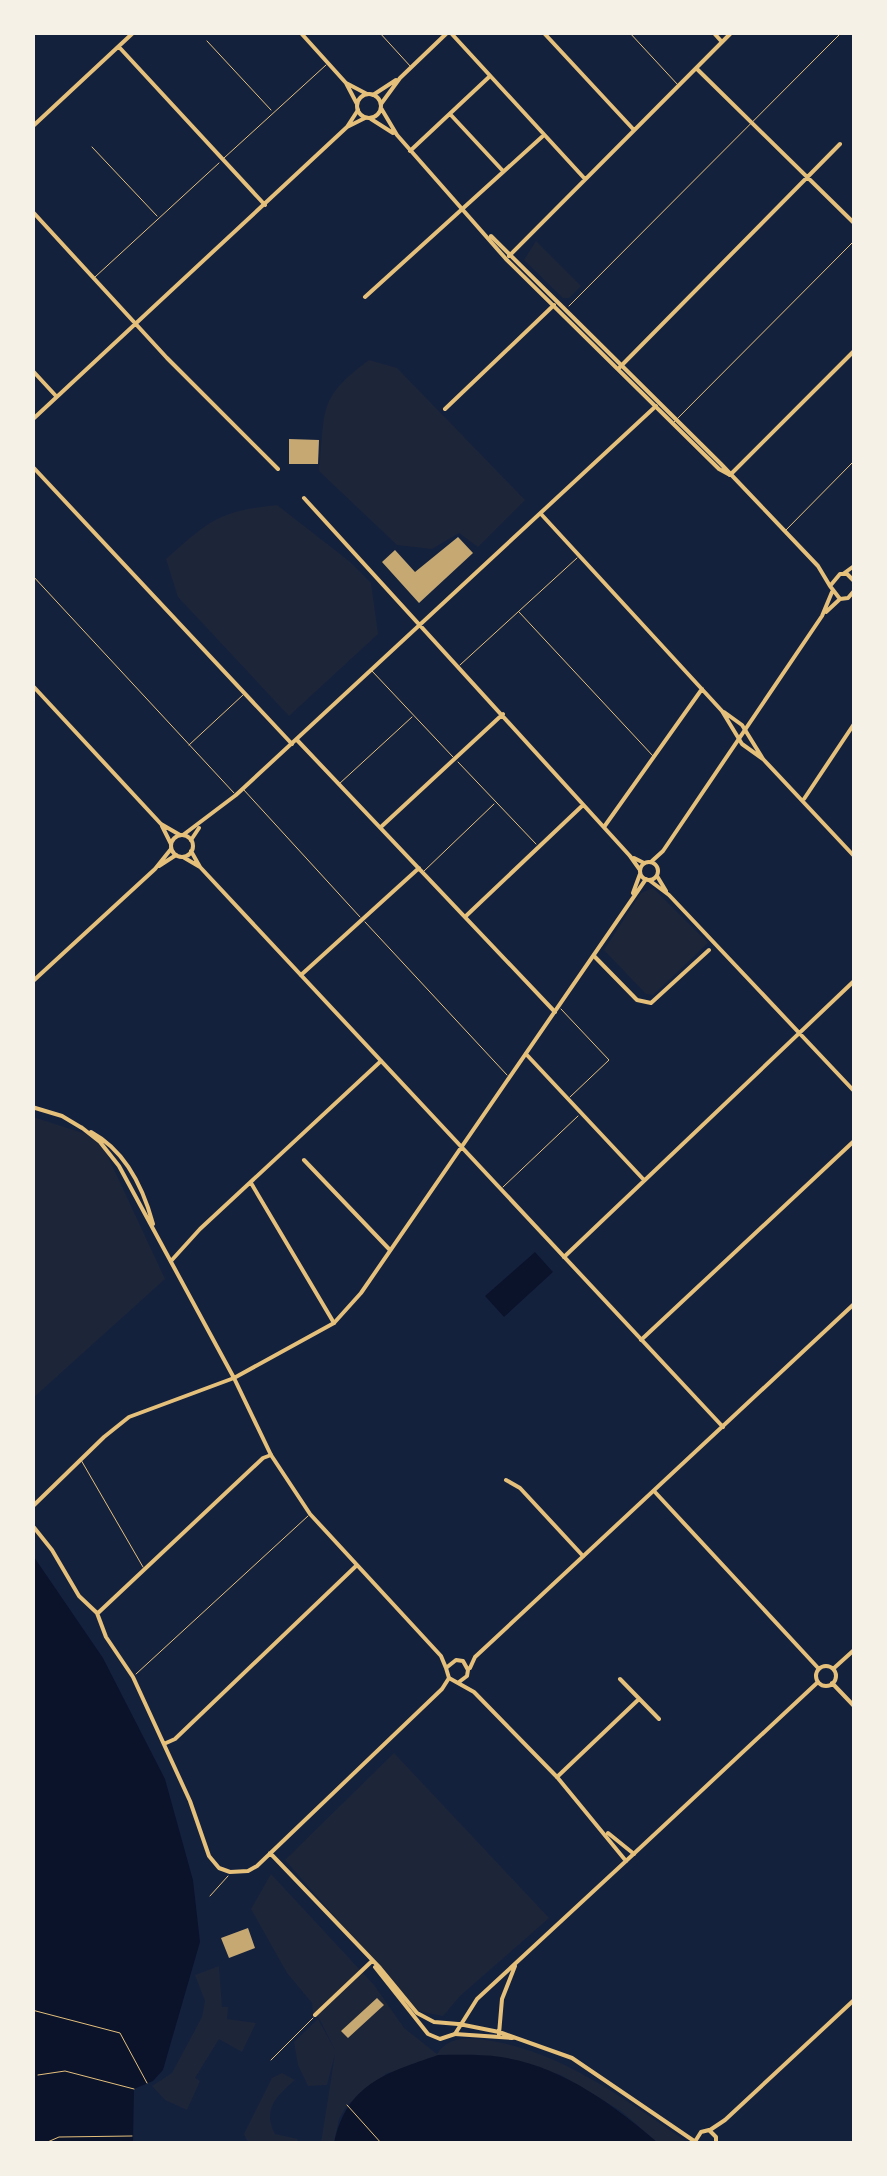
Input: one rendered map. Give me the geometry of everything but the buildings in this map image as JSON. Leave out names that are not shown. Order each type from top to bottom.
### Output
[{"type":"street","points":[[32,127],[134,32]]},
{"type":"street","points":[[300,32],[346,83],[357,107],[397,136]]},
{"type":"street","points":[[347,127],[378,116],[400,78],[449,32],[585,180]]},
{"type":"street","points":[[543,32],[634,130]]},
{"type":"street","points":[[713,32],[722,42]]},
{"type":"street","points":[[506,259],[732,32]]},
{"type":"street","points":[[119,47],[265,205]]},
{"type":"street","points":[[696,69],[854,223]]},
{"type":"street","points":[[410,151],[490,77]]},
{"type":"street","points":[[32,420],[347,127],[357,107],[400,78]]},
{"type":"street","points":[[346,83],[370,95],[381,106],[397,136],[506,259],[564,311],[719,470],[730,475],[786,530],[818,566],[831,589],[854,605]]},
{"type":"street","points":[[450,114],[503,172]]},
{"type":"street","points":[[366,297],[544,135]]},
{"type":"street","points":[[619,368],[840,144]]},
{"type":"street","points":[[32,211],[201,394],[278,470]]},
{"type":"street","points":[[484,230],[512,253],[556,304]]},
{"type":"street","points":[[445,409],[556,304]]},
{"type":"street","points":[[730,475],[854,351]]},
{"type":"street","points":[[32,370],[57,398]]},
{"type":"street","points":[[32,982],[155,869],[181,835],[202,824],[236,796],[657,405]]},
{"type":"street","points":[[32,466],[245,693],[557,1009]]},
{"type":"street","points":[[304,498],[503,714],[647,880],[668,894]]},
{"type":"street","points":[[540,514],[702,689],[739,739],[763,759],[854,856]]},
{"type":"street","points":[[818,566],[836,576],[854,566]]},
{"type":"street","points":[[844,574],[854,579]]},
{"type":"street","points":[[822,616],[836,576]]},
{"type":"street","points":[[630,856],[644,863],[652,862],[822,616],[854,592]]},
{"type":"street","points":[[32,685],[162,824],[191,840]]},
{"type":"street","points":[[604,828],[702,689]]},
{"type":"street","points":[[722,712],[745,730],[763,759]]},
{"type":"street","points":[[380,828],[503,714]]},
{"type":"street","points":[[803,801],[854,724]]},
{"type":"street","points":[[465,917],[583,805]]},
{"type":"street","points":[[162,824],[180,856],[200,866]]},
{"type":"street","points":[[202,824],[191,840],[200,866],[723,1426]]},
{"type":"street","points":[[662,850],[657,876],[668,894],[854,1091]]},
{"type":"street","points":[[155,869],[192,851]]},
{"type":"street","points":[[652,862],[658,867]]},
{"type":"street","points":[[631,898],[644,863]]},
{"type":"street","points":[[302,976],[362,918],[420,870]]},
{"type":"street","points":[[32,1507],[80,1458],[129,1417],[234,1378],[334,1322],[361,1293],[631,898],[647,880],[657,876]]},
{"type":"street","points":[[593,954],[636,1000],[651,1004],[709,950]]},
{"type":"street","points":[[32,970],[39,976]]},
{"type":"street","points":[[564,1258],[854,981]]},
{"type":"street","points":[[526,1054],[644,1180]]},
{"type":"street","points":[[171,1261],[200,1229],[381,1061]]},
{"type":"street","points":[[32,1107],[62,1116],[109,1151],[234,1378],[271,1455],[310,1514],[441,1656],[454,1681],[474,1692],[557,1777],[601,1826],[626,1862]]},
{"type":"street","points":[[641,1340],[854,1141]]},
{"type":"street","points":[[304,1160],[389,1250]]},
{"type":"street","points":[[251,1183],[334,1322]]},
{"type":"street","points":[[441,1656],[464,1662],[475,1657],[854,1304]]},
{"type":"street","points":[[96,1613],[263,1458],[271,1455]]},
{"type":"street","points":[[506,1480],[520,1488],[583,1556]]},
{"type":"street","points":[[654,1491],[819,1669]]},
{"type":"street","points":[[32,1525],[61,1563],[79,1596],[96,1613],[106,1638],[133,1677],[165,1744],[209,1856],[219,1868],[230,1872],[253,1869],[442,1689],[468,1673],[475,1657]]},
{"type":"street","points":[[165,1744],[356,1566]]},
{"type":"street","points":[[833,1670],[854,1650]]},
{"type":"street","points":[[446,1668],[454,1660]]},
{"type":"street","points":[[464,1662],[474,1692]]},
{"type":"street","points":[[824,1666],[833,1670],[832,1683],[826,1686],[818,1682],[819,1669],[824,1666]]},
{"type":"street","points":[[620,1678],[659,1720]]},
{"type":"street","points":[[455,2034],[477,1999],[818,1682]]},
{"type":"street","points":[[832,1683],[854,1706]]},
{"type":"street","points":[[557,1777],[639,1699]]},
{"type":"street","points":[[601,1826],[634,1854]]},
{"type":"street","points":[[270,1854],[418,2013],[434,2022],[458,2024],[499,2036]]},
{"type":"street","points":[[316,2015],[372,1961]]},
{"type":"street","points":[[372,1961],[383,1981],[428,2034],[440,2039],[455,2034],[512,2038],[572,2058],[697,2143],[698,2134]]},
{"type":"street","points":[[499,2036],[506,1984],[516,1962]]},
{"type":"street","points":[[682,2134],[698,2134],[725,2120],[854,2000]]},
{"type":"street","points":[[716,2140],[725,2120]]},
{"type":"street","points":[[710,2130],[716,2140]]},
{"type":"lane","points":[[379,32],[411,67]]},
{"type":"lane","points":[[629,32],[679,86]]},
{"type":"lane","points":[[564,311],[842,32]]},
{"type":"lane","points":[[207,42],[274,112]]},
{"type":"lane","points":[[95,277],[328,62]]},
{"type":"lane","points":[[92,147],[160,218]]},
{"type":"lane","points":[[675,422],[854,241]]},
{"type":"lane","points":[[786,530],[854,461]]},
{"type":"lane","points":[[458,666],[579,556]]},
{"type":"lane","points":[[32,575],[236,796]]},
{"type":"lane","points":[[518,612],[654,758]]},
{"type":"lane","points":[[372,670],[538,846]]},
{"type":"lane","points":[[189,744],[245,693]]},
{"type":"lane","points":[[339,784],[414,715]]},
{"type":"lane","points":[[243,789],[509,1077]]},
{"type":"lane","points":[[420,870],[496,802]]},
{"type":"lane","points":[[557,1009],[609,1060],[568,1099]]},
{"type":"lane","points":[[501,1189],[581,1113]]},
{"type":"lane","points":[[80,1458],[145,1570]]},
{"type":"lane","points":[[133,1677],[310,1514]]},
{"type":"lane","points":[[210,1896],[230,1872]]},
{"type":"lane","points":[[270,2060],[316,2015]]},
{"type":"path","points":[[32,2010],[120,2033],[147,2083]]},
{"type":"path","points":[[38,2075],[66,2072],[134,2089]]},
{"type":"path","points":[[347,2105],[382,2144]]},
{"type":"path","points":[[43,2144],[59,2137],[132,2136]]},
{"type":"shaded area","points":[[536,241],[581,286],[569,298],[563,298],[524,260]]},
{"type":"shaded area","points":[[369,360],[397,368],[525,500],[478,547],[459,533],[432,549],[397,545],[319,471],[327,407],[340,385]]},
{"type":"shaded area","points":[[277,505],[371,583],[378,634],[289,716],[178,597],[166,559],[215,520]]},
{"type":"shaded area","points":[[653,888],[708,943],[653,995],[646,994],[604,950],[641,893]]},
{"type":"shaded area","points":[[33,1117],[86,1134],[104,1148],[165,1279],[33,1398]]},
{"type":"shaded area","points":[[535,1252],[553,1272],[504,1317],[485,1296]]},
{"type":"shaded area","points":[[32,1554],[103,1658],[165,1779],[193,1880],[200,1942],[163,2070],[153,2081],[134,2089],[133,2143],[33,2143]]},
{"type":"shaded area","points":[[394,1753],[549,1918],[460,1996],[443,2016],[418,2011],[285,1860]]},
{"type":"shaded area","points":[[271,1874],[374,1985],[404,2028],[437,2054],[455,2040],[492,2041],[519,2047],[571,2068],[689,2143],[658,2143],[621,2111],[561,2075],[502,2057],[387,2073],[347,2105],[339,2119],[334,2143],[321,2143],[335,2054],[327,2085],[308,2086],[298,2065],[294,2042],[318,2019],[335,2050],[319,2018],[313,2012],[312,2003],[287,1973],[251,1909]]},
{"type":"shaded area","points":[[219,1966],[222,2007],[228,2007],[227,2019],[256,2023],[242,2052],[219,2039],[195,2078],[200,2081],[187,2110],[165,2100],[152,2086],[172,2073],[202,2017],[205,2001],[195,1975]]},
{"type":"shaded area","points":[[438,2055],[501,2057],[545,2069],[604,2101],[658,2143],[334,2144],[348,2107],[358,2094],[385,2075]]},
{"type":"shaded area","points":[[282,2073],[295,2080],[273,2104],[271,2125],[275,2134],[298,2139],[296,2143],[248,2143],[244,2134],[272,2078]]}]
